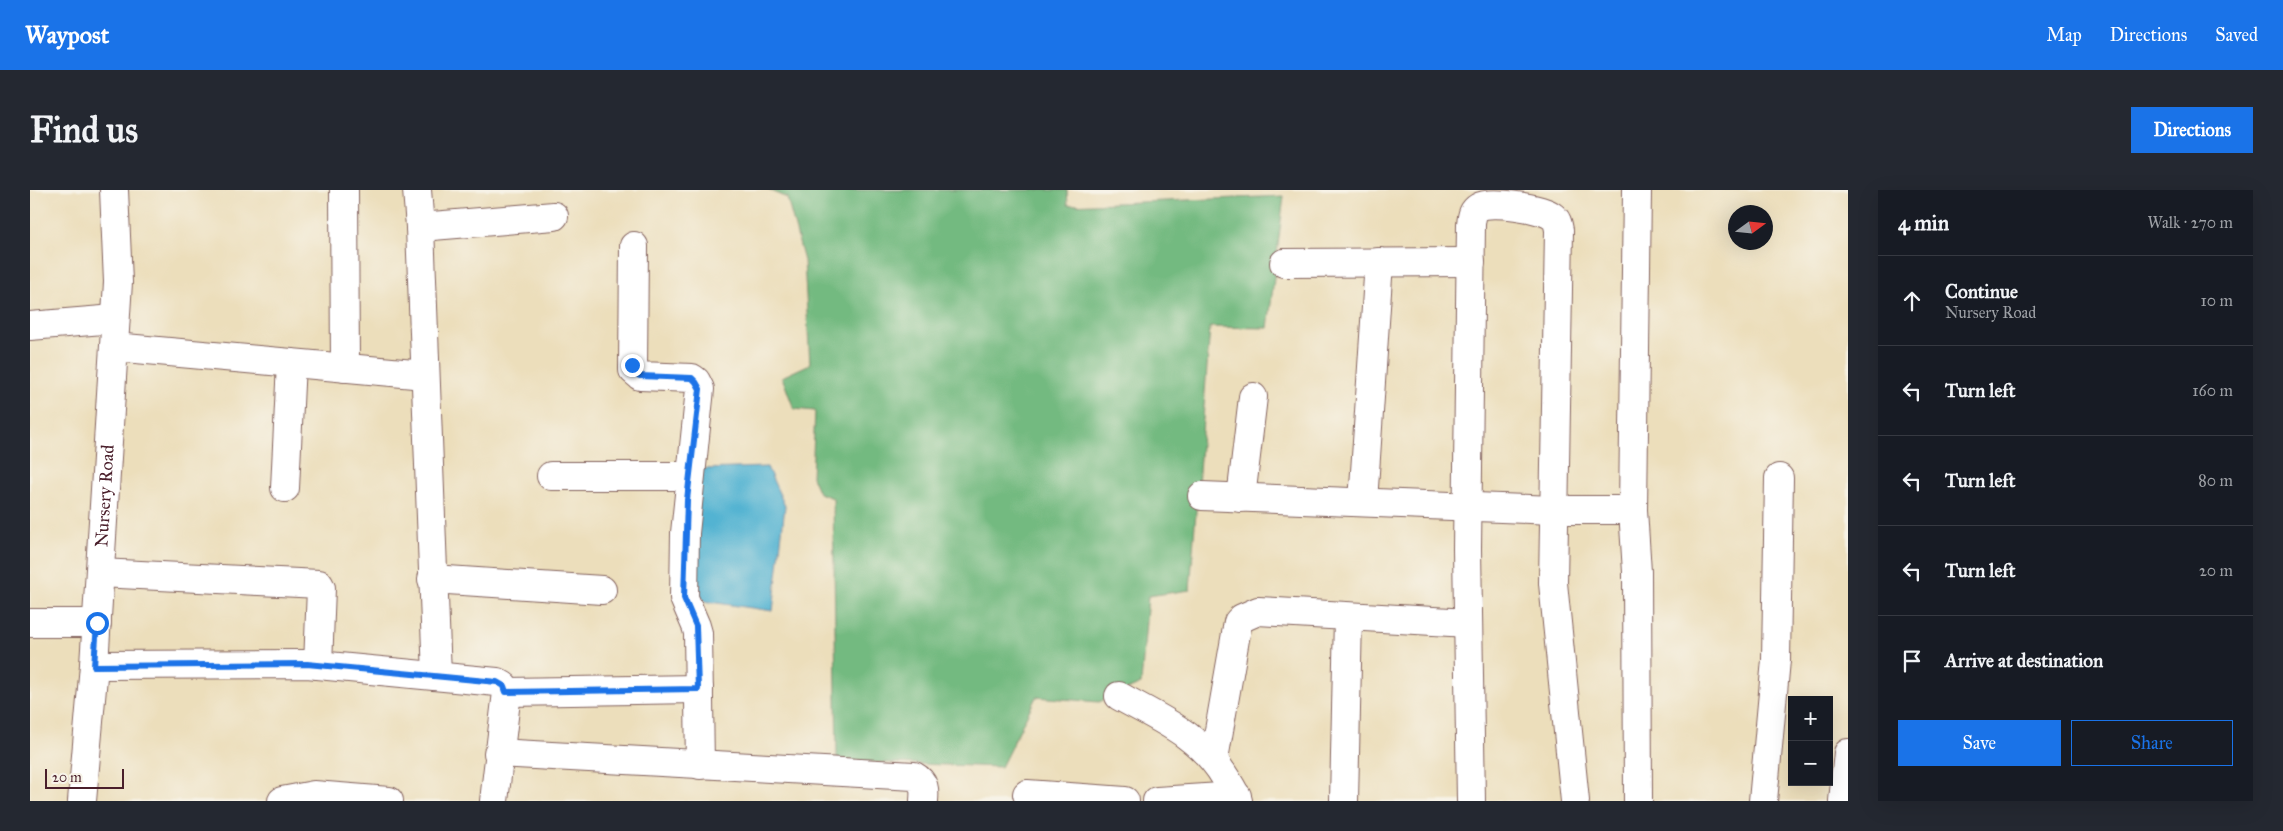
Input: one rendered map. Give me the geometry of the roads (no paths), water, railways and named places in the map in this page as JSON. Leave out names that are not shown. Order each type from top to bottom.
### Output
[{"type":"street","name":"Nursery Road","points":[[82,801],[97,623],[118,282],[114,190]]},
{"type":"street","points":[[344,190],[345,368]]},
{"type":"street","points":[[417,190],[437,676]]},
{"type":"street","points":[[1637,190],[1633,510],[1637,572],[1638,801]]},
{"type":"street","points":[[1471,801],[1468,506],[1472,215],[1476,208],[1483,205],[1516,198],[1551,214],[1556,220],[1559,230],[1553,583],[1575,801]]},
{"type":"street","points":[[420,227],[554,216]]},
{"type":"street","points":[[634,246],[632,365],[636,374],[640,376],[692,378],[696,382],[700,394],[684,533],[684,598],[696,626],[700,765]]},
{"type":"street","points":[[1363,502],[1380,262]]},
{"type":"street","points":[[1284,263],[1471,262]]},
{"type":"street","points":[[30,326],[115,320]]},
{"type":"street","points":[[114,346],[426,375]]},
{"type":"street","points":[[285,488],[291,363]]},
{"type":"street","points":[[1241,498],[1253,397]]},
{"type":"street","points":[[551,476],[690,476]]},
{"type":"street","points":[[1763,801],[1776,660],[1779,478]]},
{"type":"street","points":[[1202,496],[1553,510],[1633,510]]},
{"type":"street","points":[[100,573],[319,584],[318,665]]},
{"type":"street","points":[[432,579],[602,590]]},
{"type":"street","points":[[1214,759],[1238,622],[1242,618],[1258,611],[1468,623]]},
{"type":"street","points":[[1344,801],[1348,616]]},
{"type":"street","points":[[30,623],[97,623]]},
{"type":"street","points":[[94,666],[318,665],[497,682],[504,686],[506,692],[494,801]]},
{"type":"street","points":[[506,692],[698,689]]},
{"type":"street","points":[[1119,696],[1188,734],[1214,759],[1237,799],[1157,801]]},
{"type":"street","points":[[498,753],[914,776],[920,778],[924,786],[924,801]]},
{"type":"street","points":[[1843,801],[1848,753]]},
{"type":"street","points":[[1028,794],[1124,801]]},
{"type":"street","points":[[282,801],[314,795],[390,801]]},
{"type":"water","points":[[767,467],[785,506],[773,611],[689,599],[702,469]]}]
